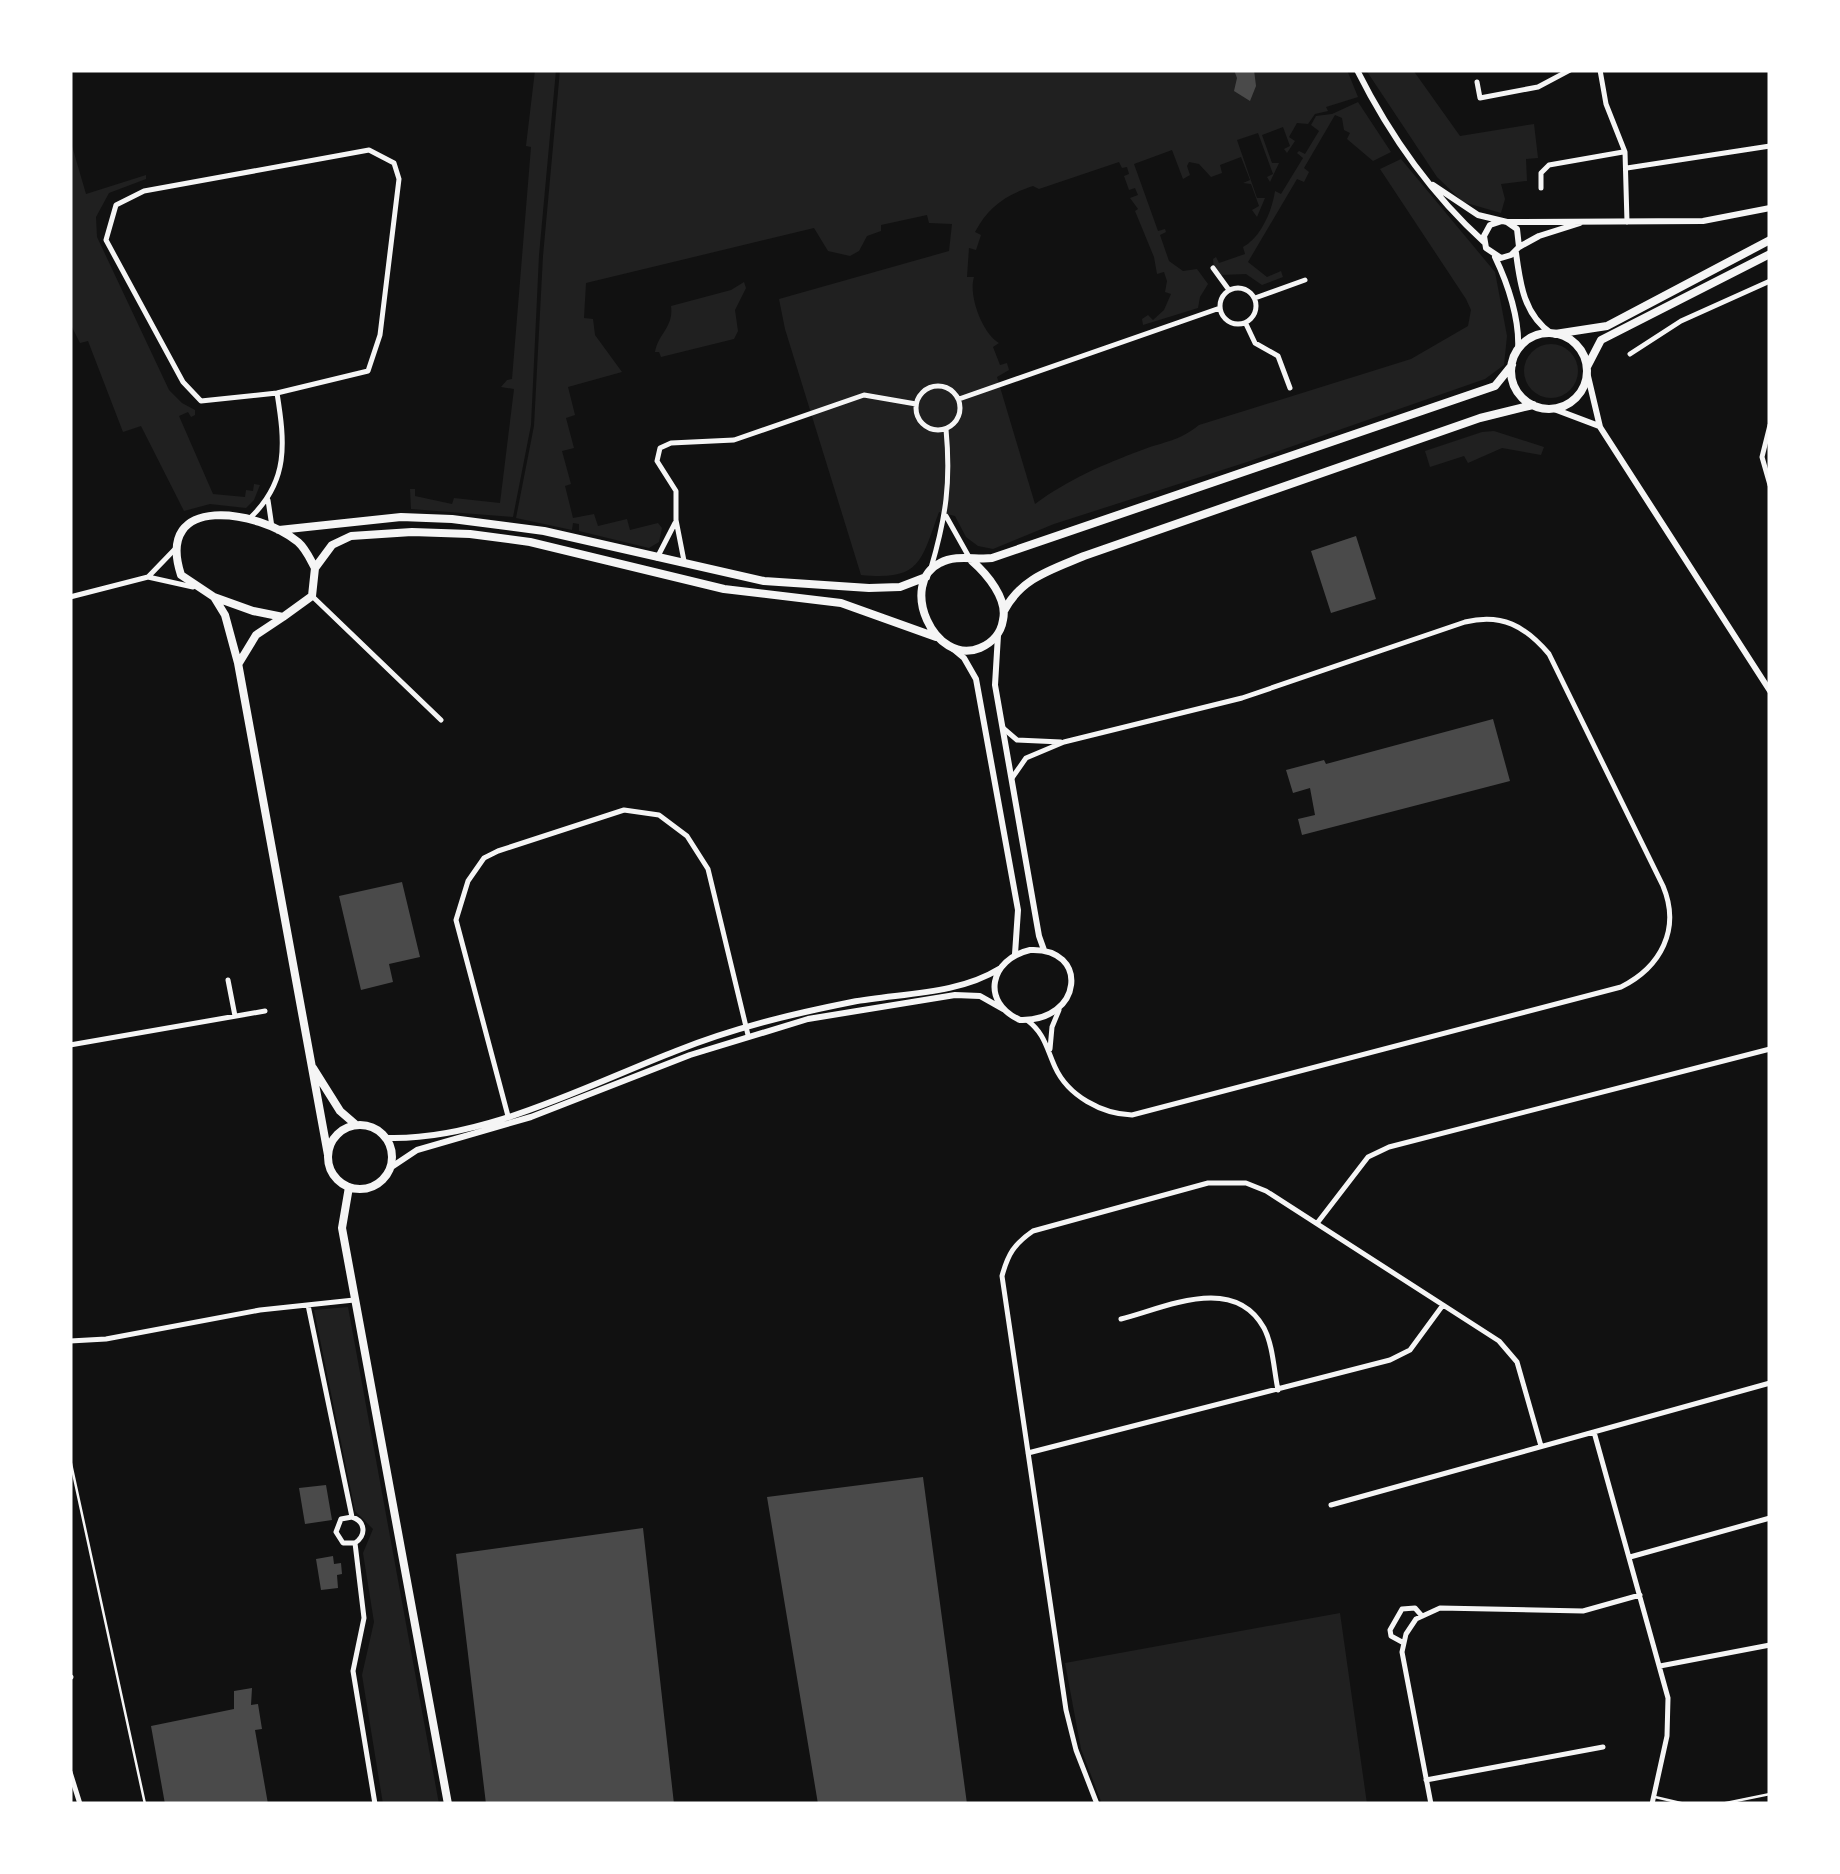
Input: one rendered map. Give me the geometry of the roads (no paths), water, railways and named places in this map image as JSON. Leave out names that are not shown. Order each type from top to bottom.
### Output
[{"type":"main road","points":[[274,529],[402,518],[452,518],[544,530],[764,581],[898,587],[916,583],[954,558],[992,558],[1495,386],[1512,365],[1518,350],[1533,337],[1607,326],[1770,240]]},
{"type":"main road","points":[[238,663],[256,635],[312,596],[315,568],[332,545],[351,536],[412,532],[530,542],[724,588],[841,604],[936,637],[950,646],[974,650],[998,634],[1014,592],[1031,578],[1480,418],[1533,405],[1554,409],[1573,400],[1585,383],[1601,340],[1770,254]]},
{"type":"main road","points":[[1554,334],[1580,350],[1587,370]]},
{"type":"main road","points":[[1512,365],[1518,393],[1533,405]]},
{"type":"main road","points":[[284,617],[252,611],[196,588],[181,575],[176,548],[183,530],[197,517],[213,512],[248,520],[296,541],[315,568]]},
{"type":"main road","points":[[971,560],[996,590],[1004,611]]},
{"type":"main road","points":[[929,573],[922,588],[926,620],[936,637]]},
{"type":"main road","points":[[214,597],[225,615],[238,663],[307,1055],[328,1155],[333,1174],[348,1187],[369,1188],[378,1184],[392,1158],[387,1138],[367,1125],[355,1124],[336,1135],[328,1155]]},
{"type":"main road","points":[[307,1055],[340,1111],[355,1124]]},
{"type":"main road","points":[[348,1187],[342,1228],[448,1804]]},
{"type":"street","points":[[1357,70],[1372,100],[1424,178],[1495,256],[1504,273],[1519,334],[1518,350]]},
{"type":"street","points":[[1477,82],[1480,98],[1538,87],[1570,70]]},
{"type":"street","points":[[1600,70],[1606,104],[1627,168],[1627,222]]},
{"type":"street","points":[[1627,168],[1770,146]]},
{"type":"street","points":[[369,150],[394,163],[399,179],[380,335],[368,372],[277,393],[201,401],[183,382],[106,240],[108,223],[116,205],[144,191],[369,150]]},
{"type":"street","points":[[1542,188],[1542,173],[1548,165],[1624,152]]},
{"type":"street","points":[[1424,178],[1478,215],[1504,221],[1703,221],[1770,208]]},
{"type":"street","points":[[1484,242],[1486,230],[1504,221]]},
{"type":"street","points":[[1504,221],[1520,234],[1520,284],[1530,310],[1539,325],[1554,334]]},
{"type":"street","points":[[1495,256],[1506,257],[1539,236],[1586,221]]},
{"type":"street","points":[[1213,268],[1229,290]]},
{"type":"street","points":[[1255,298],[1306,280]]},
{"type":"street","points":[[1630,354],[1656,334],[1770,281]]},
{"type":"street","points":[[1240,288],[1255,298],[1254,315],[1245,323],[1229,322],[1220,308],[1229,290],[1240,288]]},
{"type":"street","points":[[959,400],[1220,308]]},
{"type":"street","points":[[1245,323],[1255,343],[1278,356],[1290,388]]},
{"type":"street","points":[[1587,370],[1600,427],[1770,691]]},
{"type":"street","points":[[936,386],[950,389],[959,400],[957,420],[946,429],[924,425],[916,404],[923,392],[936,386]]},
{"type":"street","points":[[248,520],[268,500],[282,462],[285,440],[277,393]]},
{"type":"street","points":[[685,564],[676,520],[676,492],[657,460],[660,448],[671,443],[734,440],[864,395],[916,404]]},
{"type":"street","points":[[1554,409],[1600,427]]},
{"type":"street","points":[[1770,425],[1762,457],[1770,485]]},
{"type":"street","points":[[929,573],[946,516],[950,473],[946,429]]},
{"type":"street","points":[[268,500],[274,529]]},
{"type":"street","points":[[946,516],[971,560]]},
{"type":"street","points":[[657,558],[676,520]]},
{"type":"street","points":[[148,577],[176,548]]},
{"type":"street","points":[[70,598],[148,577],[196,588]]},
{"type":"street","points":[[312,596],[442,720]]},
{"type":"street","points":[[747,1031],[955,996],[980,996],[1011,1016],[1028,1020],[1044,1034],[1060,1076],[1073,1091],[1108,1113],[1132,1115],[1621,987],[1653,965],[1667,938],[1670,918],[1663,886],[1549,654],[1530,632],[1506,620],[1465,622],[1242,698],[1064,742],[1026,758],[1012,778]]},
{"type":"street","points":[[998,634],[995,685],[1044,950]]},
{"type":"street","points":[[950,646],[964,658],[976,679],[1018,910],[1015,954]]},
{"type":"street","points":[[1002,728],[1017,740],[1064,742]]},
{"type":"street","points":[[509,1120],[456,920],[468,881],[484,858],[498,852],[624,810],[659,815],[688,836],[708,870],[747,1031]]},
{"type":"street","points":[[390,1168],[417,1150],[509,1120],[680,1049],[880,996],[977,982],[1015,954],[1044,950],[1060,958],[1072,978],[1070,995],[1052,1027],[1050,1052]]},
{"type":"street","points":[[999,969],[994,992],[1003,1009]]},
{"type":"street","points":[[228,980],[235,1016]]},
{"type":"street","points":[[1028,1020],[1059,1010]]},
{"type":"street","points":[[70,1046],[264,1011]]},
{"type":"street","points":[[1318,1222],[1368,1157],[1390,1147],[1770,1049]]},
{"type":"street","points":[[387,1138],[423,1138],[509,1120]]},
{"type":"street","points":[[1098,1804],[1076,1750],[1066,1710],[1002,1276],[1009,1252],[1020,1240],[1033,1230],[1208,1183],[1246,1183],[1318,1222],[1499,1342],[1516,1362],[1541,1446]]},
{"type":"street","points":[[1121,1319],[1208,1297],[1230,1298],[1250,1310],[1266,1331],[1278,1390]]},
{"type":"street","points":[[70,1341],[106,1339],[260,1310],[354,1300]]},
{"type":"street","points":[[308,1305],[352,1516],[364,1529],[356,1543],[364,1618],[353,1671],[375,1804]]},
{"type":"street","points":[[1028,1452],[1390,1360],[1410,1350],[1443,1305]]},
{"type":"street","points":[[1331,1505],[1770,1384]]},
{"type":"street","points":[[1594,1432],[1660,1666],[1669,1715],[1653,1800]]},
{"type":"street","points":[[352,1516],[341,1520],[336,1532],[343,1543],[356,1543]]},
{"type":"street","points":[[1630,1557],[1770,1518]]},
{"type":"street","points":[[1431,1804],[1402,1642],[1410,1626],[1440,1608],[1583,1611],[1640,1595]]},
{"type":"street","points":[[1402,1642],[1391,1636],[1390,1630],[1402,1609],[1415,1608],[1422,1616]]},
{"type":"street","points":[[1660,1666],[1770,1645]]},
{"type":"street","points":[[1426,1780],[1604,1747]]},
{"type":"street","points":[[70,1772],[80,1804]]},
{"type":"lane","points":[[1721,1804],[1770,1794]]},
{"type":"lane","points":[[1653,1800],[1685,1804]]}]
